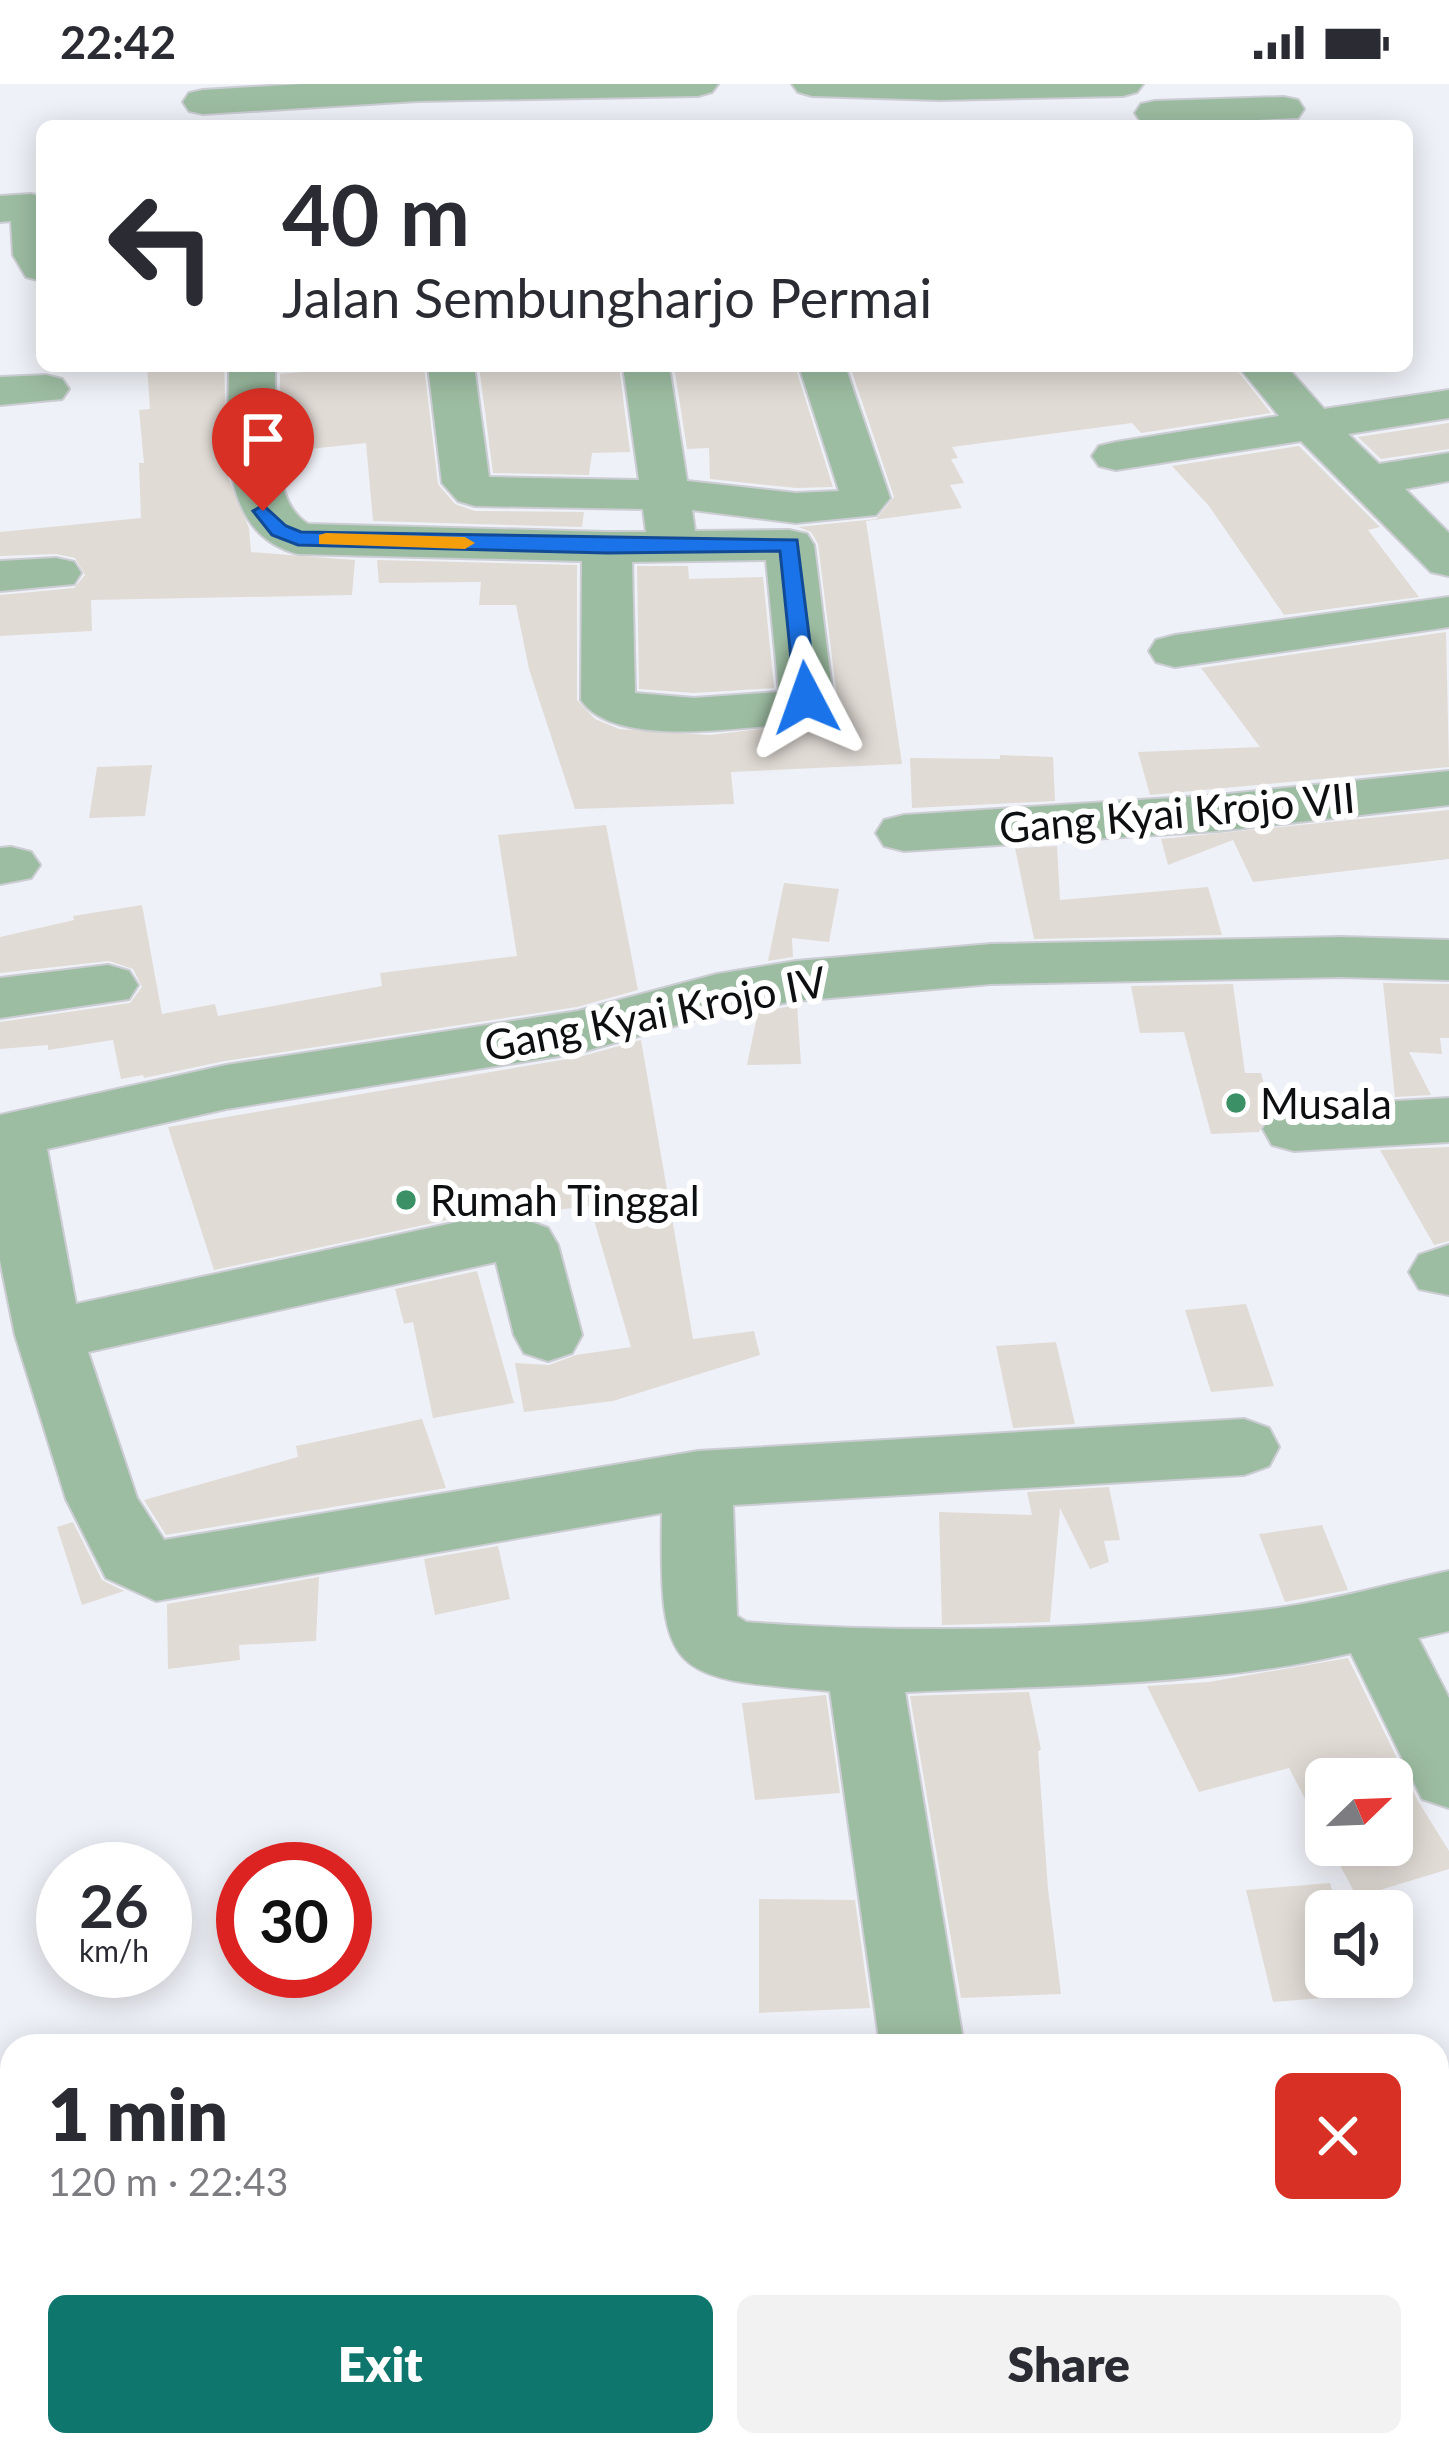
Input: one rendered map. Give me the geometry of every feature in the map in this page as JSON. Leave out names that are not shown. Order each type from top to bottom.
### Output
[{"type":"street","points":[[203,104],[420,108],[516,87],[698,84]]},
{"type":"street","points":[[812,84],[940,88],[1123,84]]},
{"type":"street","points":[[1152,108],[1284,109]]},
{"type":"street","points":[[0,209],[32,207],[36,257]]},
{"type":"street","points":[[0,291],[36,288]]},
{"type":"street","points":[[252,372],[257,489],[263,511],[288,536],[607,547],[791,546],[806,698],[790,708],[638,713],[613,706],[608,700],[607,547]]},
{"type":"street","points":[[452,372],[470,489],[492,495],[665,493],[796,508],[848,507],[864,501],[824,372]]},
{"type":"street","points":[[647,372],[672,546]]},
{"type":"street","points":[[1266,372],[1314,427],[1449,561]]},
{"type":"street","points":[[1116,456],[1449,404]]},
{"type":"street","points":[[1368,482],[1449,467]]},
{"type":"street","points":[[0,576],[56,573]]},
{"type":"street","points":[[1174,651],[1449,613]]},
{"type":"street","name":"Gang Kyai Krojo VII","points":[[904,833],[1218,813],[1449,788]]},
{"type":"street","name":"Gang Kyai Krojo IV","points":[[7,1136],[226,1087],[578,1032],[717,994],[796,981],[991,964],[1341,957],[1449,960]]},
{"type":"street","points":[[0,998],[108,985]]},
{"type":"street","points":[[1294,1130],[1449,1120]]},
{"type":"street","points":[[7,1136],[49,1334],[111,1519],[132,1557],[156,1571],[698,1479],[1244,1447]]},
{"type":"street","points":[[49,1334],[505,1236],[525,1245],[548,1335]]},
{"type":"street","points":[[698,1479],[697,1602],[705,1634],[732,1652],[862,1661],[1176,1649],[1283,1638],[1449,1600]]},
{"type":"street","points":[[1372,1621],[1449,1775]]},
{"type":"street","points":[[862,1661],[920,2034]]},
{"type":"building","points":[[147,372],[224,372],[228,477],[249,528],[251,552],[355,560],[352,595],[91,600],[92,631],[0,636],[0,595],[74,588],[85,575],[75,558],[0,556],[0,532],[141,518],[139,463],[144,463],[139,410],[150,409]]},
{"type":"building","points":[[425,372],[438,484],[455,504],[475,511],[584,512],[582,527],[373,521],[366,443],[281,452],[280,374]]},
{"type":"building","points":[[480,372],[620,372],[630,452],[592,453],[589,475],[493,473]]},
{"type":"building","points":[[675,372],[797,372],[833,487],[710,479],[709,448],[687,449]]},
{"type":"building","points":[[852,372],[1239,372],[1271,413],[1141,433],[1132,423],[952,447],[958,458],[951,459],[964,483],[950,485],[962,508],[866,521],[902,764],[731,772],[734,804],[575,809],[529,669],[516,605],[479,605],[481,582],[379,583],[377,560],[577,565],[577,700],[595,719],[619,729],[710,735],[810,723],[837,697],[818,544],[811,532],[798,527],[876,519],[894,497]]},
{"type":"building","points":[[1449,423],[1449,449],[1381,459],[1358,437]]},
{"type":"building","points":[[1299,446],[1380,527],[1368,530],[1419,597],[1284,615],[1209,506],[1172,466]]},
{"type":"building","points":[[637,566],[688,566],[689,579],[763,577],[774,688],[694,693],[639,689]]},
{"type":"building","points":[[1446,632],[1449,767],[1150,795],[1138,752],[1260,747],[1201,668]]},
{"type":"building","points":[[1000,755],[1053,757],[1055,801],[912,808],[910,758],[1000,759]]},
{"type":"building","points":[[152,765],[145,816],[89,818],[97,767]]},
{"type":"building","points":[[1449,810],[1449,859],[1253,882],[1233,840],[1168,865],[1161,839]]},
{"type":"building","points":[[606,825],[638,990],[577,1007],[225,1061],[144,1078],[121,1079],[113,1040],[48,1050],[48,1045],[0,1049],[0,1022],[130,1003],[142,987],[133,969],[109,961],[0,973],[0,937],[74,920],[73,916],[142,905],[162,1014],[215,1004],[218,1016],[382,986],[380,973],[517,956],[498,835]]},
{"type":"building","points":[[1057,846],[1060,900],[1208,887],[1222,935],[1034,939],[1015,848]]},
{"type":"building","points":[[784,883],[839,889],[829,942],[792,938],[793,957],[768,961]]},
{"type":"building","points":[[1383,983],[1449,984],[1449,1038],[1440,1038],[1442,1054],[1409,1052],[1431,1095],[1395,1097]]},
{"type":"building","points":[[1233,984],[1245,1073],[1261,1073],[1271,1109],[1259,1132],[1211,1134],[1184,1032],[1140,1033],[1131,986]]},
{"type":"building","points":[[797,1005],[801,1064],[747,1065],[758,1012]]},
{"type":"building","points":[[641,1040],[693,1339],[754,1331],[760,1355],[613,1401],[524,1412],[515,1363],[549,1365],[576,1355],[631,1347],[590,1206],[523,1214],[503,1208],[214,1270],[168,1127],[579,1057]]},
{"type":"building","points":[[1449,1147],[1449,1241],[1434,1245],[1380,1150]]},
{"type":"building","points":[[477,1271],[514,1403],[433,1418],[413,1322],[404,1324],[395,1289]]},
{"type":"building","points":[[1246,1304],[1274,1386],[1211,1392],[1185,1310]]},
{"type":"building","points":[[1056,1342],[1075,1424],[1013,1428],[996,1346]]},
{"type":"building","points":[[422,1419],[446,1488],[166,1535],[144,1500],[298,1457],[296,1446]]},
{"type":"building","points":[[1109,1487],[1120,1540],[1104,1541],[1109,1562],[1090,1569],[1060,1508],[1050,1622],[942,1625],[939,1512],[1032,1515],[1027,1492]]},
{"type":"building","points":[[73,1522],[102,1580],[124,1591],[82,1605],[57,1527]]},
{"type":"building","points":[[1322,1525],[1348,1590],[1285,1602],[1259,1534]]},
{"type":"building","points":[[498,1546],[510,1599],[435,1615],[424,1559]]},
{"type":"building","points":[[319,1577],[316,1641],[239,1645],[240,1660],[168,1669],[167,1604]]},
{"type":"building","points":[[1348,1658],[1397,1758],[1305,1758],[1305,1799],[1289,1768],[1199,1792],[1147,1686],[1209,1682]]},
{"type":"building","points":[[1029,1692],[1041,1750],[1048,1889],[1061,1994],[961,1998],[910,1696]]},
{"type":"building","points":[[826,1695],[840,1793],[755,1800],[742,1703]]},
{"type":"building","points":[[1413,1791],[1449,1851],[1449,1869],[1380,1890],[1353,1890],[1340,1866],[1413,1866]]},
{"type":"building","points":[[1330,1883],[1332,1890],[1305,1890],[1305,1998],[1323,1998],[1273,2002],[1246,1890]]},
{"type":"building","points":[[759,1899],[855,1900],[870,2008],[759,2013]]},
{"type":"slow traffic","points":[[326,539],[465,543]]},
{"type":"place","name":"Musala","points":[[1236,1103]]},
{"type":"place","name":"Rumah Tinggal","points":[[406,1200]]},
{"type":"route","points":[[263,511],[279,530],[298,538],[607,547],[789,545],[806,698]]}]
